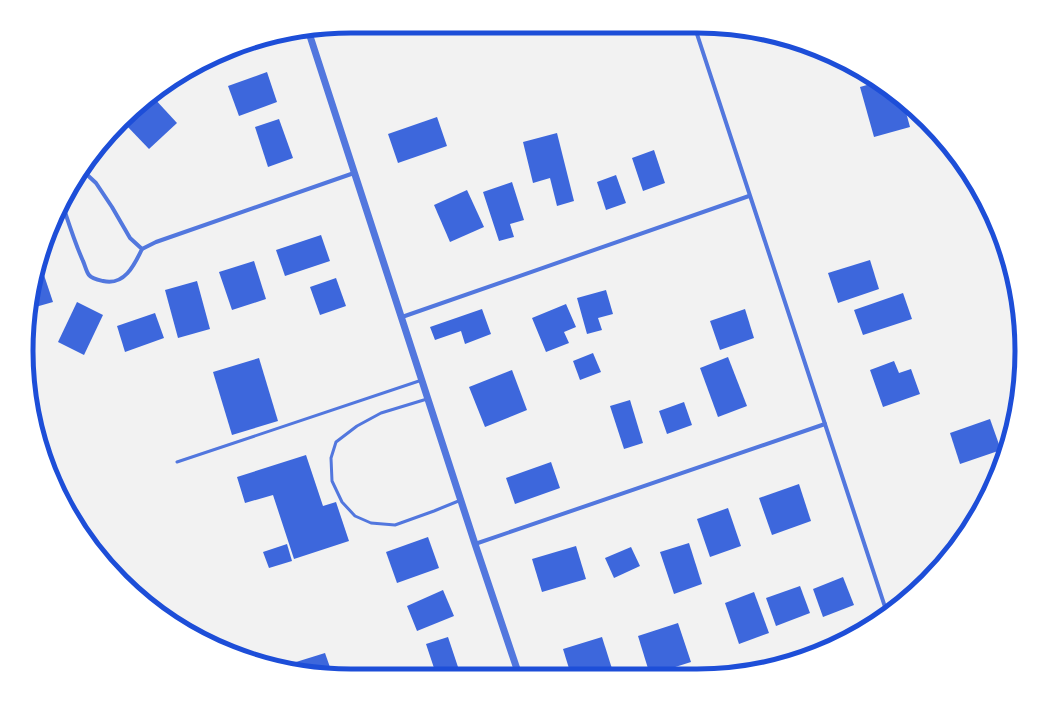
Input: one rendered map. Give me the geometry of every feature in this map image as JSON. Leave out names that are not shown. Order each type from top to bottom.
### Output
[{"type":"street","points":[[697,33],[885,607]]},
{"type":"street","points":[[310,36],[517,669]]},
{"type":"street","points":[[65,212],[75,243],[89,275],[97,280],[108,282],[125,276],[135,264],[142,249],[156,242],[354,173]]},
{"type":"street","points":[[87,174],[96,183],[130,238],[142,249]]},
{"type":"street","points":[[402,317],[749,196]]},
{"type":"street","points":[[475,544],[825,424]]},
{"type":"lane","points":[[177,462],[422,380]]},
{"type":"lane","points":[[428,398],[381,413],[357,426],[336,442],[331,458],[332,481],[342,502],[355,516],[371,523],[395,525],[461,500]]},
{"type":"building","points":[[267,72],[277,102],[239,116],[228,86]]},
{"type":"building","points":[[870,84],[891,99],[906,111],[910,127],[874,137],[860,87]]},
{"type":"building","points":[[156,100],[177,123],[149,149],[126,126]]},
{"type":"building","points":[[437,117],[447,146],[398,163],[388,134]]},
{"type":"building","points":[[279,119],[293,158],[268,167],[255,127]]},
{"type":"building","points":[[557,133],[574,201],[557,206],[550,178],[533,183],[523,142]]},
{"type":"building","points":[[654,150],[665,183],[643,191],[632,158]]},
{"type":"building","points":[[616,175],[626,203],[606,210],[597,182]]},
{"type":"building","points":[[512,182],[524,220],[510,224],[514,237],[499,241],[483,192]]},
{"type":"building","points":[[467,190],[484,227],[450,242],[434,205]]},
{"type":"building","points":[[321,235],[330,261],[285,276],[276,250]]},
{"type":"building","points":[[870,260],[879,289],[838,303],[828,273]]},
{"type":"building","points":[[254,261],[266,299],[232,310],[219,272]]},
{"type":"building","points":[[43,272],[53,302],[36,307]]},
{"type":"building","points":[[336,278],[346,306],[320,315],[310,287]]},
{"type":"building","points":[[197,281],[210,329],[178,338],[165,290]]},
{"type":"building","points":[[606,290],[613,314],[598,318],[602,330],[587,334],[577,298]]},
{"type":"building","points":[[903,293],[912,319],[863,335],[854,310]]},
{"type":"building","points":[[77,302],[103,315],[84,355],[58,342]]},
{"type":"building","points":[[566,304],[576,327],[564,332],[569,343],[546,352],[532,318]]},
{"type":"building","points":[[482,309],[491,334],[465,344],[461,331],[435,340],[430,327]]},
{"type":"building","points":[[745,309],[754,338],[720,350],[710,321]]},
{"type":"building","points":[[155,313],[164,338],[125,352],[117,326]]},
{"type":"building","points":[[593,353],[601,372],[580,380],[573,361]]},
{"type":"building","points":[[728,357],[747,406],[718,417],[700,368]]},
{"type":"building","points":[[259,358],[278,421],[232,435],[213,372]]},
{"type":"building","points":[[894,361],[899,373],[911,369],[920,394],[883,407],[870,370]]},
{"type":"building","points":[[512,370],[527,410],[485,427],[469,387]]},
{"type":"building","points":[[630,400],[643,443],[624,449],[610,406]]},
{"type":"building","points":[[684,402],[692,425],[667,434],[659,411]]},
{"type":"building","points":[[990,419],[1000,447],[999,451],[960,464],[950,433]]},
{"type":"building","points":[[306,455],[323,506],[336,502],[349,541],[294,559],[273,495],[245,503],[237,477]]},
{"type":"building","points":[[551,462],[560,488],[515,504],[506,478]]},
{"type":"building","points":[[799,484],[811,521],[772,535],[759,498]]},
{"type":"building","points":[[728,508],[741,546],[710,557],[697,519]]},
{"type":"building","points":[[428,537],[439,568],[397,583],[386,552]]},
{"type":"building","points":[[689,543],[702,584],[674,594],[660,552]]},
{"type":"building","points":[[287,544],[292,561],[269,568],[263,552]]},
{"type":"building","points":[[576,546],[586,579],[542,592],[532,559]]},
{"type":"building","points":[[631,547],[640,566],[614,578],[605,558]]},
{"type":"building","points":[[843,577],[854,605],[823,617],[813,589]]},
{"type":"building","points":[[800,586],[810,613],[776,626],[766,598]]},
{"type":"building","points":[[443,590],[454,616],[417,631],[407,606]]},
{"type":"building","points":[[754,592],[769,633],[739,644],[725,603]]},
{"type":"building","points":[[678,623],[691,662],[669,669],[648,669],[638,636]]},
{"type":"building","points":[[448,637],[458,667],[452,669],[434,669],[426,644]]},
{"type":"building","points":[[602,637],[612,669],[569,669],[563,649]]},
{"type":"building","points":[[325,653],[330,668],[297,664],[296,662]]}]
